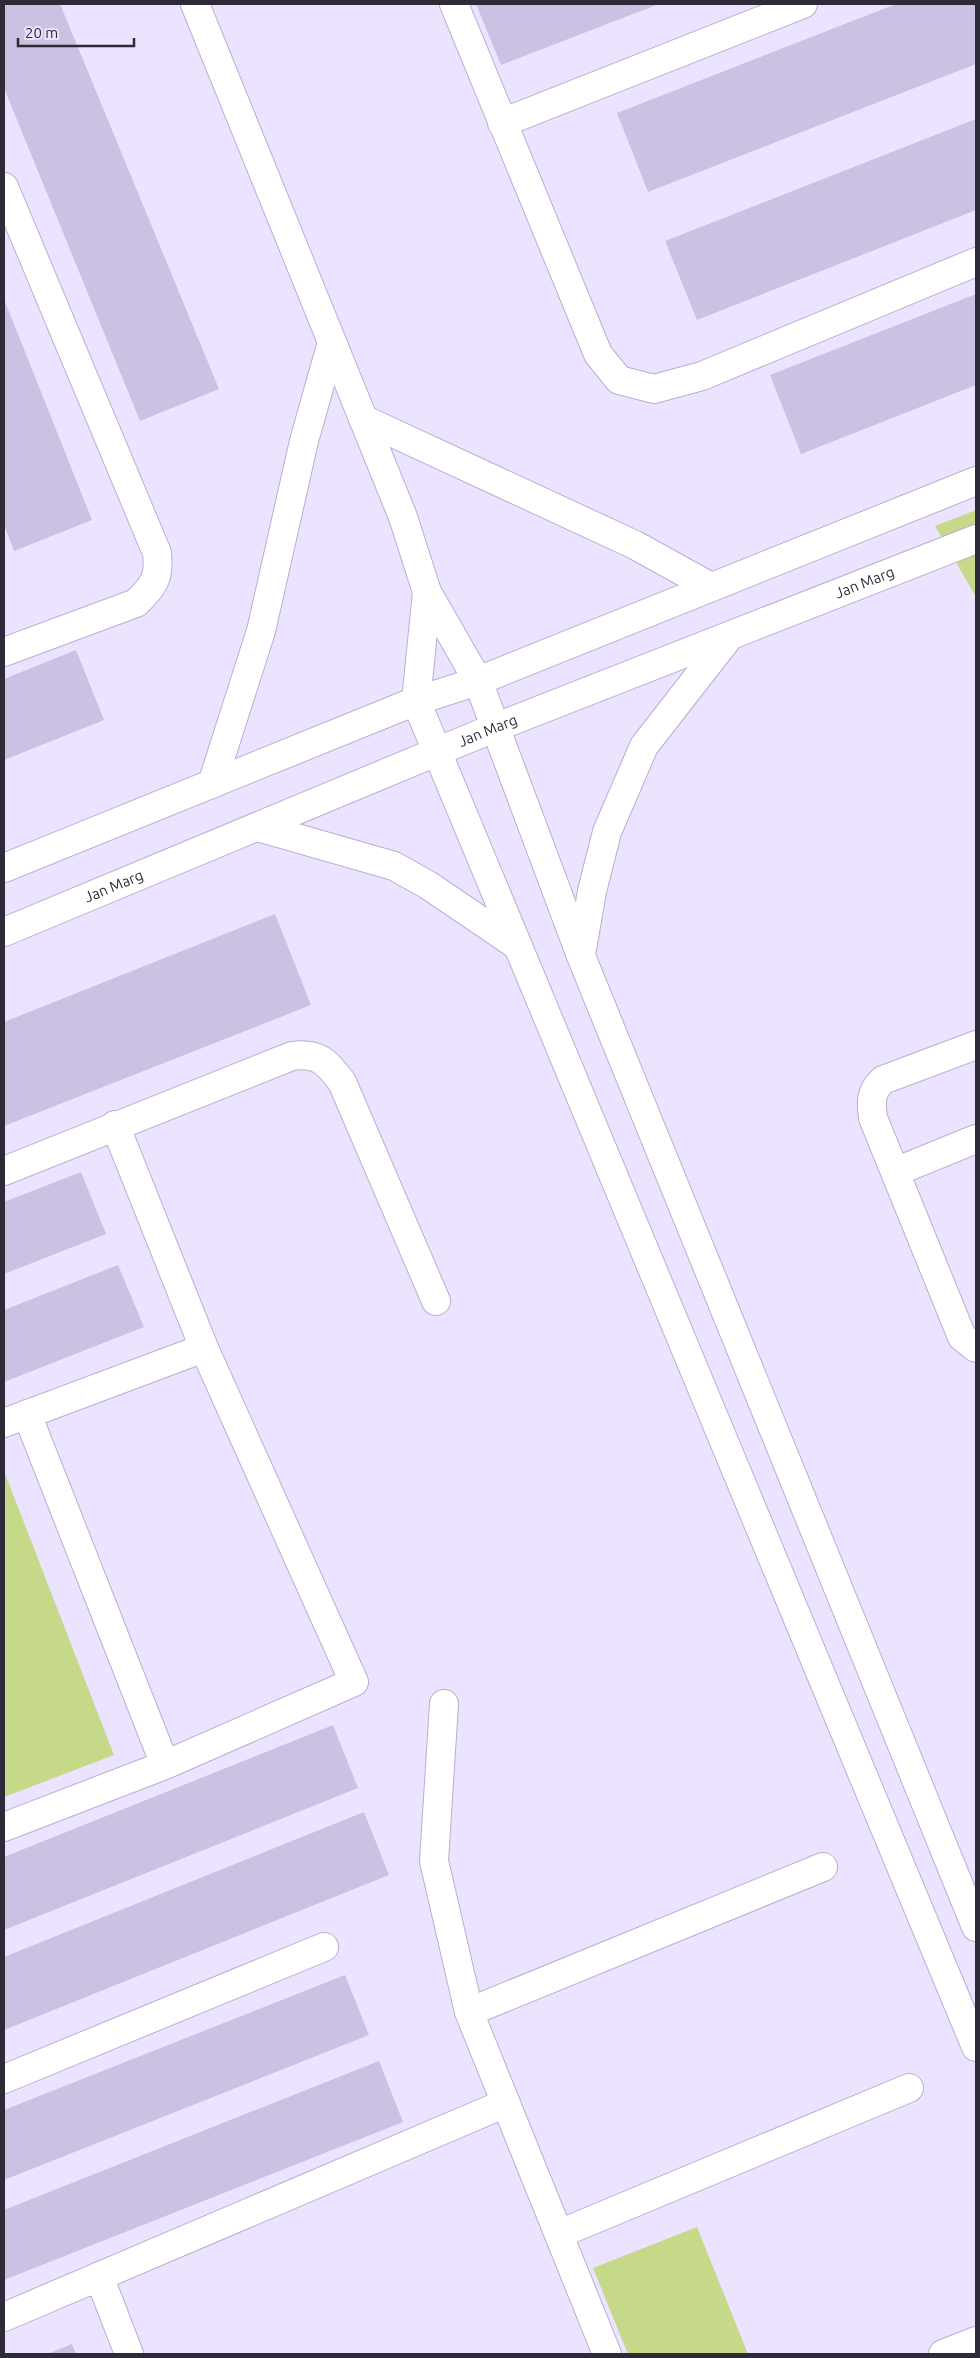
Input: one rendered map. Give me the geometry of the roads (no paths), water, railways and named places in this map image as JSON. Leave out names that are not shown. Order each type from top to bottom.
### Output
[{"type":"main road","points":[[195,4],[403,517],[427,592],[478,681],[494,728],[581,956],[976,1927]]},
{"type":"main road","points":[[454,4],[598,354],[619,380],[654,389],[702,376],[976,262]]},
{"type":"main road","points":[[502,123],[803,4]]},
{"type":"main road","points":[[4,187],[157,553],[159,566],[153,588],[136,603],[4,652]]},
{"type":"main road","points":[[212,784],[261,631],[304,441],[332,342]]},
{"type":"main road","points":[[363,419],[635,545],[711,587]]},
{"type":"main road","points":[[4,868],[416,701],[478,681],[976,481]]},
{"type":"main road","name":"Jan Marg","points":[[4,932],[494,728],[976,539]]},
{"type":"main road","points":[[427,592],[416,701],[976,2047]]},
{"type":"main road","points":[[581,956],[592,891],[607,832],[644,746],[729,636]]},
{"type":"main road","points":[[258,827],[394,866],[428,885],[518,946]]},
{"type":"main road","points":[[976,1045],[883,1080],[874,1088],[871,1100],[873,1118],[962,1337],[976,1348]]},
{"type":"main road","points":[[4,1171],[115,1125],[292,1056],[308,1054],[329,1064],[342,1082],[436,1301]]},
{"type":"main road","points":[[4,1827],[165,1765],[354,1682],[204,1348],[115,1125]]},
{"type":"main road","points":[[895,1172],[976,1139]]},
{"type":"main road","points":[[165,1765],[16,1418],[204,1348]]},
{"type":"main road","points":[[444,1704],[434,1861],[468,2012],[607,2354]]},
{"type":"main road","points":[[468,2012],[823,1868]]},
{"type":"main road","points":[[4,2079],[324,1947]]},
{"type":"main road","points":[[559,2234],[910,2088]]},
{"type":"main road","points":[[4,2317],[506,2102]]},
{"type":"main road","points":[[99,2276],[129,2354]]},
{"type":"main road","points":[[943,2354],[976,2341]]}]
